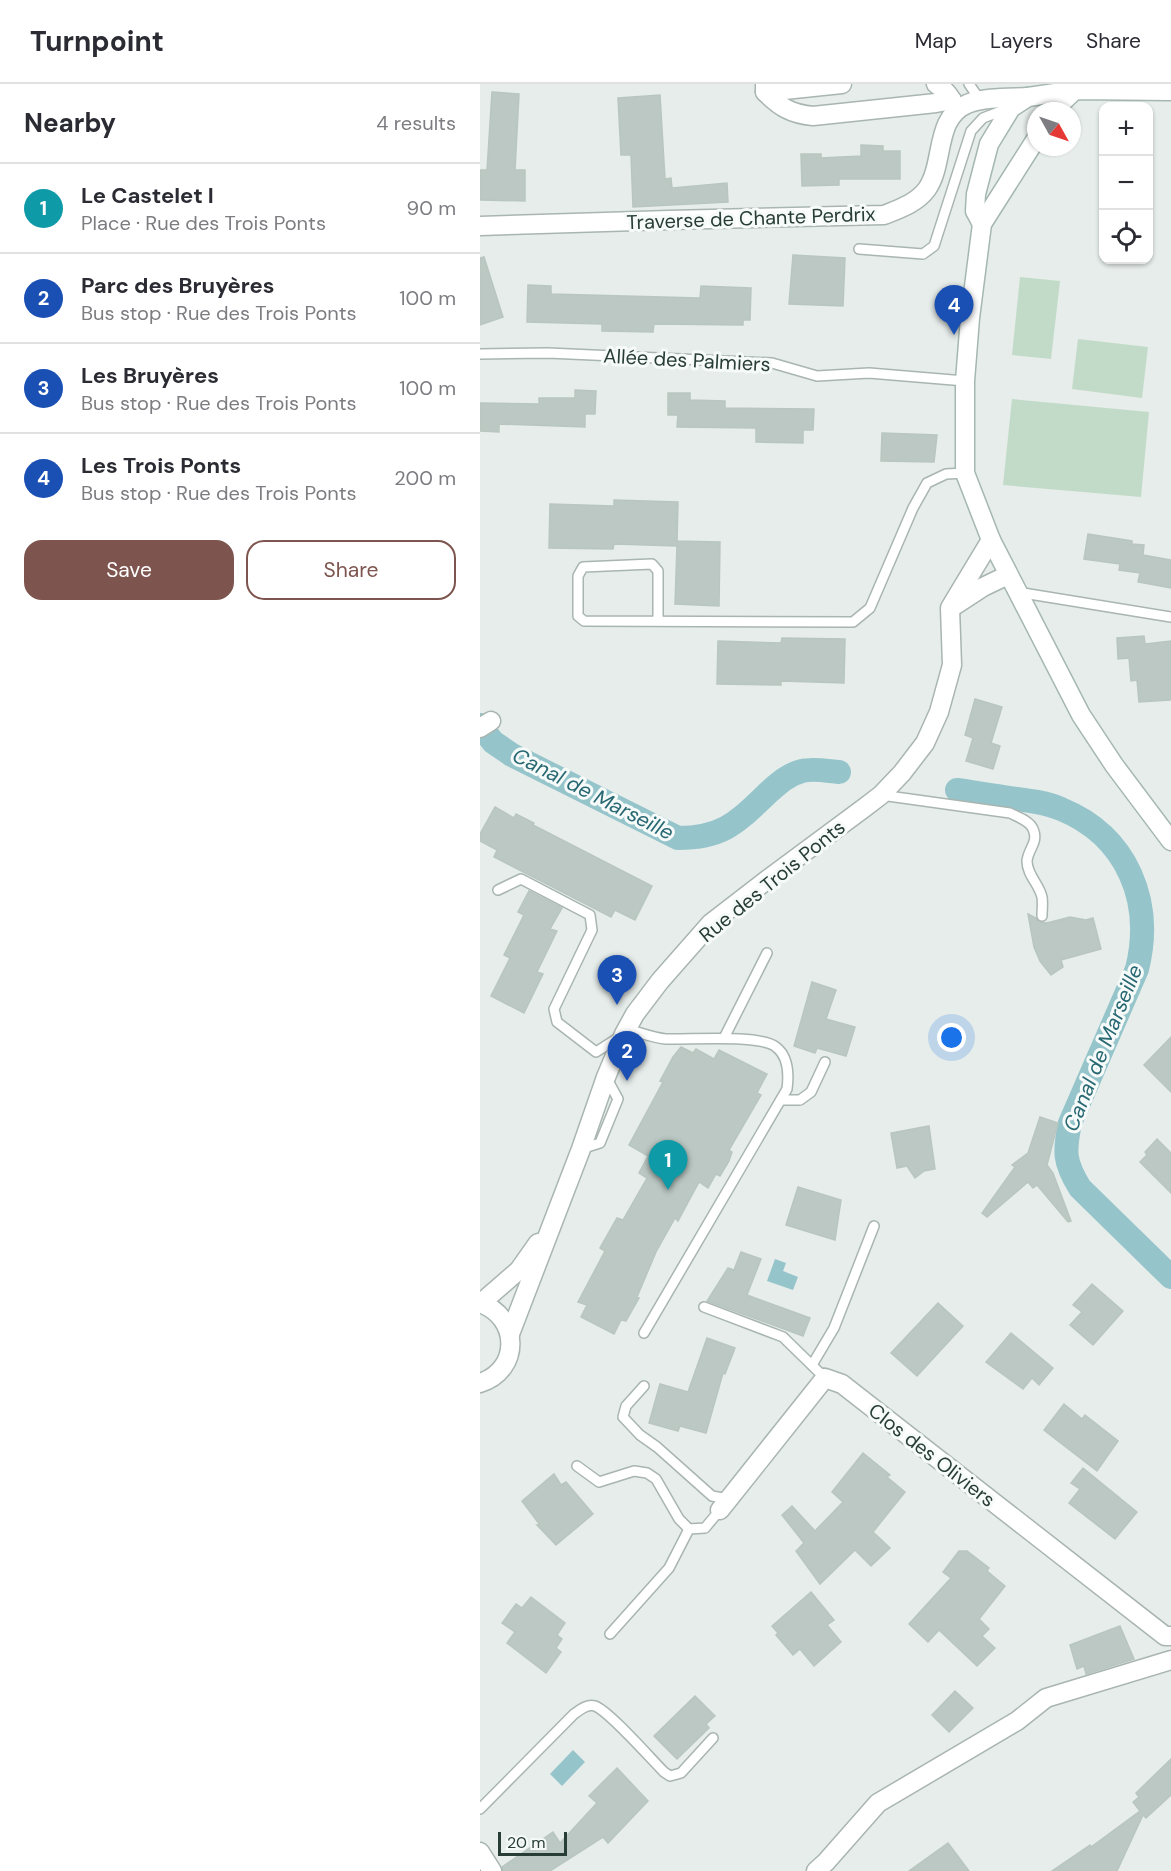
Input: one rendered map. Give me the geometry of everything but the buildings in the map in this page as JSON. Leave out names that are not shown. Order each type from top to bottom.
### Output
[{"type":"street","points":[[762,87],[843,84]]},
{"type":"street","points":[[936,84],[945,90],[954,105]]},
{"type":"street","points":[[762,87],[774,101],[795,114],[813,116],[936,103],[966,105],[980,100],[1028,97],[1075,90],[1171,91]]},
{"type":"street","points":[[1062,102],[1075,90]]},
{"type":"street","points":[[982,224],[975,211],[978,184],[988,144],[1011,108],[1028,97]]},
{"type":"street","name":"Traverse de Chante Perdrix","points":[[480,226],[884,215],[913,202],[926,190],[934,175],[947,121],[954,105]]},
{"type":"street","points":[[1027,153],[982,224],[970,318],[965,381],[964,473],[991,540],[1081,715],[1114,765],[1171,841]]},
{"type":"street","points":[[950,608],[991,540]]},
{"type":"street","points":[[950,608],[983,587],[1008,575]]},
{"type":"street","name":"Rue des Trois Ponts","points":[[510,1335],[625,1031],[660,981],[711,923],[881,795],[902,773],[925,743],[939,712],[952,665],[950,608]]},
{"type":"street","name":"Rue des Trois Ponts","points":[[480,1383],[495,1376],[506,1364],[511,1347],[510,1335],[502,1317],[480,1303],[519,1270],[551,1224]]},
{"type":"street","points":[[724,1505],[825,1378]]},
{"type":"street","name":"Clos des Oliviers","points":[[825,1378],[842,1384],[1165,1636],[1171,1636]]},
{"type":"street","points":[[816,1871],[878,1803],[1017,1720],[1046,1698],[1171,1660]]},
{"type":"street","points":[[480,1852],[492,1871]]},
{"type":"lane","points":[[969,84],[980,100]]},
{"type":"lane","points":[[859,249],[923,254],[934,246],[971,131],[983,118],[1011,108]]},
{"type":"lane","name":"Allée des Palmiers","points":[[480,354],[548,353],[772,363],[817,376],[869,373],[965,381]]},
{"type":"lane","points":[[658,620],[658,571],[652,564],[583,567],[578,576],[578,616],[584,621],[854,622],[870,608],[913,508],[927,483],[946,474],[964,473]]},
{"type":"lane","points":[[1017,592],[1171,617]]},
{"type":"lane","points":[[881,795],[1010,813],[1033,827],[1036,840],[1027,860],[1029,873],[1042,898],[1042,916]]},
{"type":"lane","points":[[498,890],[521,879],[590,915],[592,930],[554,1009],[557,1022],[596,1052],[625,1031],[663,1039],[724,1038],[769,1043],[777,1048],[785,1058],[789,1073],[788,1089],[644,1333]]},
{"type":"lane","points":[[724,1038],[767,953]]},
{"type":"lane","points":[[781,1100],[800,1100],[811,1092],[825,1062]]},
{"type":"lane","points":[[812,1365],[834,1328],[874,1226]]},
{"type":"lane","points":[[704,1307],[783,1337],[825,1378]]},
{"type":"lane","points":[[577,1466],[599,1482],[634,1471],[647,1473],[656,1479],[679,1519],[689,1529],[705,1528],[724,1505],[640,1435],[623,1417],[626,1406],[644,1386]]},
{"type":"lane","points":[[610,1634],[669,1568],[689,1529]]},
{"type":"lane","points":[[480,1809],[574,1714],[585,1706],[595,1706],[607,1714],[670,1776],[681,1773],[712,1738]]},
{"type":"green space","points":[[1020,277],[1060,281],[1051,359],[1012,355]]},
{"type":"green space","points":[[1078,339],[1148,347],[1142,398],[1072,389]]},
{"type":"green space","points":[[1012,399],[1149,412],[1141,497],[1003,485]]},
{"type":"water","points":[[775,1259],[786,1263],[783,1271],[798,1277],[793,1290],[767,1281]]},
{"type":"water","points":[[573,1750],[585,1762],[562,1786],[550,1774]]},
{"type":"waterway","name":"Canal de Marseille","points":[[480,725],[493,742],[512,755],[678,838],[708,835],[730,826],[781,782],[797,772],[806,770],[839,772]]},
{"type":"waterway","name":"Canal de Marseille","points":[[957,790],[1032,801],[1061,809],[1084,821],[1103,836],[1119,854],[1130,874],[1138,896],[1142,919],[1137,969],[1070,1123],[1066,1149],[1068,1164],[1080,1188],[1171,1277]]},
{"type":"place","name":"Les Trois Ponts","points":[[954,335]]},
{"type":"place","name":"Les Bruyères","points":[[617,1005]]},
{"type":"place","name":"Parc des Bruyères","points":[[627,1081]]},
{"type":"place","name":"Le Castelet I","points":[[668,1190]]}]
